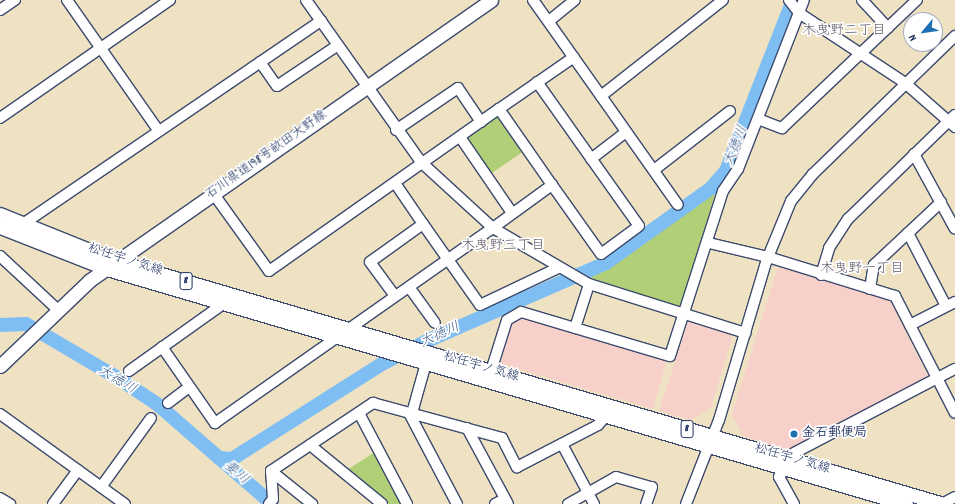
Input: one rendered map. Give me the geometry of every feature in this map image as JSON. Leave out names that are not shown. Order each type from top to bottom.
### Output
[{"type":"main road","name":"石川県道198号畝田大野線","points":[[0,366],[47,318],[107,269],[213,193],[491,0]]},
{"type":"main road","name":"松任宇ノ気線","points":[[0,214],[118,261],[348,329],[374,342]]},
{"type":"main road","name":"松任宇ノ気線","points":[[0,227],[107,269],[335,337],[374,342],[427,358],[604,418],[711,442]]},
{"type":"main road","name":"松任宇ノ気線","points":[[427,358],[491,371],[711,442],[786,464],[943,504]]},
{"type":"main road","name":"松任宇ノ気線","points":[[786,464],[906,504]]},
{"type":"street","points":[[0,10],[15,0]]},
{"type":"street","points":[[66,0],[158,130]]},
{"type":"street","points":[[0,118],[170,0]]},
{"type":"street","points":[[306,0],[367,86],[396,130],[422,163],[493,228],[560,269],[589,284],[683,315],[745,332]]},
{"type":"street","points":[[533,0],[678,205]]},
{"type":"street","points":[[549,21],[575,0]]},
{"type":"street","points":[[601,96],[723,0]]},
{"type":"street","points":[[491,371],[506,320],[521,312],[670,356],[709,243],[723,191],[738,169],[758,119],[794,7],[804,0]]},
{"type":"street","points":[[862,0],[888,28]]},
{"type":"street","points":[[758,119],[782,128],[917,0]]},
{"type":"street","points":[[794,7],[860,54],[905,83],[953,121],[914,154],[848,219],[829,248],[821,275]]},
{"type":"street","points":[[23,224],[158,130],[321,21]]},
{"type":"street","points":[[686,504],[711,442],[768,257],[791,201],[813,174],[955,36]]},
{"type":"street","points":[[260,62],[277,86],[338,45]]},
{"type":"street","points":[[213,193],[269,271],[574,57]]},
{"type":"street","points":[[499,109],[601,254],[639,226],[538,82]]},
{"type":"street","points":[[396,130],[458,88],[481,122]]},
{"type":"street","points":[[654,170],[730,111]]},
{"type":"street","points":[[592,159],[626,132]]},
{"type":"street","points":[[460,137],[512,213]]},
{"type":"street","points":[[914,154],[955,229]]},
{"type":"street","points":[[395,183],[480,305],[560,269]]},
{"type":"street","points":[[162,348],[215,423],[552,185]]},
{"type":"street","points":[[870,289],[874,265],[941,202]]},
{"type":"street","points":[[395,296],[370,262],[423,224]]},
{"type":"street","points":[[908,233],[951,304],[910,325]]},
{"type":"street","points":[[709,243],[768,257],[821,275],[895,296],[955,413]]},
{"type":"street","points":[[0,256],[57,309]]},
{"type":"street","points":[[575,328],[589,284]]},
{"type":"street","points":[[409,287],[435,323]]},
{"type":"street","points":[[129,371],[235,295]]},
{"type":"street","points":[[427,358],[410,413],[457,504]]},
{"type":"street","points":[[794,504],[780,477],[786,464],[794,453],[955,369]]},
{"type":"street","points":[[168,403],[189,387]]},
{"type":"street","points":[[271,471],[373,403],[502,438],[517,467],[598,425],[604,418]]},
{"type":"street","points":[[359,413],[407,504]]},
{"type":"street","points":[[0,414],[125,504]]},
{"type":"street","points":[[101,487],[151,418]]},
{"type":"street","points":[[467,428],[506,502],[495,504]]},
{"type":"street","points":[[562,444],[594,504]]},
{"type":"street","points":[[310,445],[382,504]]},
{"type":"street","points":[[53,504],[78,470]]},
{"type":"street","points":[[271,471],[271,502]]},
{"type":"street","points":[[271,471],[312,504]]},
{"type":"street","points":[[568,504],[616,477],[652,487],[646,504]]},
{"type":"street","points":[[943,504],[955,497]]},
{"type":"street","points":[[0,498],[10,504]]},
{"type":"shaded area","points":[[778,267],[889,298],[928,377],[790,451],[743,436],[732,414]]},
{"type":"shaded area","points":[[523,316],[667,359],[653,409],[501,364],[510,324]]},
{"type":"shaded area","points":[[688,322],[730,333],[732,338],[711,407],[691,420],[659,411]]},
{"type":"green space","points":[[494,117],[500,117],[524,151],[489,175],[467,137]]},
{"type":"green space","points":[[716,190],[683,305],[677,308],[586,276],[608,267]]},
{"type":"green space","points":[[375,452],[402,504],[387,504],[347,470]]},
{"type":"waterway","name":"大徳川","points":[[219,458],[232,459],[380,365],[429,340],[606,263],[711,188],[726,171],[793,0]]},
{"type":"waterway","name":"大徳川","points":[[0,325],[26,324],[121,380],[157,404],[272,504]]},
{"type":"place","name":"金石郵便局","points":[[794,434]]},
{"type":"district","name":"木曳野二丁目","points":[[844,31]]},
{"type":"district","name":"木曳野三丁目","points":[[503,246]]},
{"type":"district","name":"木曳野一丁目","points":[[862,269]]},
{"type":"water label","name":"要川","points":[[236,473]]}]
